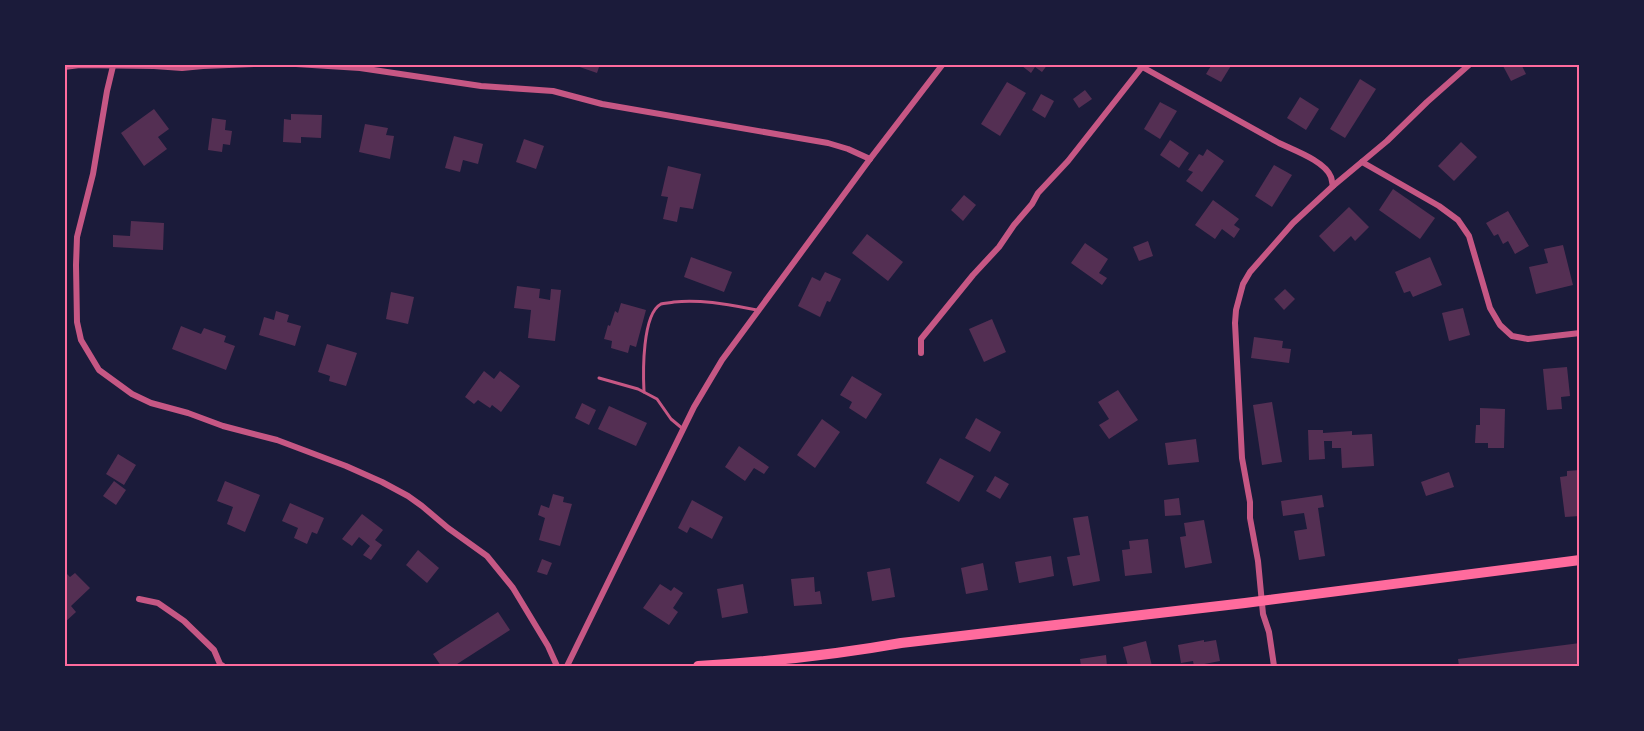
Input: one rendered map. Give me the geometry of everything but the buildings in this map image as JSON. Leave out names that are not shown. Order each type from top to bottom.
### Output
[{"type":"main road","points":[[698,666],[760,664],[901,643],[1262,601],[1580,560]]},
{"type":"street","points":[[64,67],[80,65],[182,68],[203,65],[254,64]]},
{"type":"street","points":[[296,64],[360,68],[482,86],[553,91],[602,104],[828,143],[870,159]]},
{"type":"street","points":[[567,666],[694,407],[722,360],[943,64]]},
{"type":"street","points":[[1274,666],[1269,632],[1263,614],[1258,561],[1242,458],[1236,310],[1243,284],[1250,272],[1293,223],[1387,141],[1470,64]]},
{"type":"street","points":[[113,66],[93,174],[77,237],[77,321],[81,340],[99,370],[132,394],[151,403],[277,440],[346,466],[408,496],[487,556],[513,588],[548,646],[557,666]]},
{"type":"street","points":[[921,353],[921,339],[999,247],[1038,194],[1068,161],[1140,66],[1301,153],[1331,175],[1333,186]]},
{"type":"street","points":[[1362,162],[1439,206],[1458,220],[1469,236],[1490,308],[1500,325],[1512,336],[1528,339],[1580,333]]},
{"type":"street","points":[[139,600],[158,603],[184,621],[214,650],[223,666]]},
{"type":"lane","points":[[644,392],[643,357],[650,319],[661,304],[686,301],[759,310]]},
{"type":"lane","points":[[599,378],[644,392],[657,399],[671,418],[683,429]]}]
